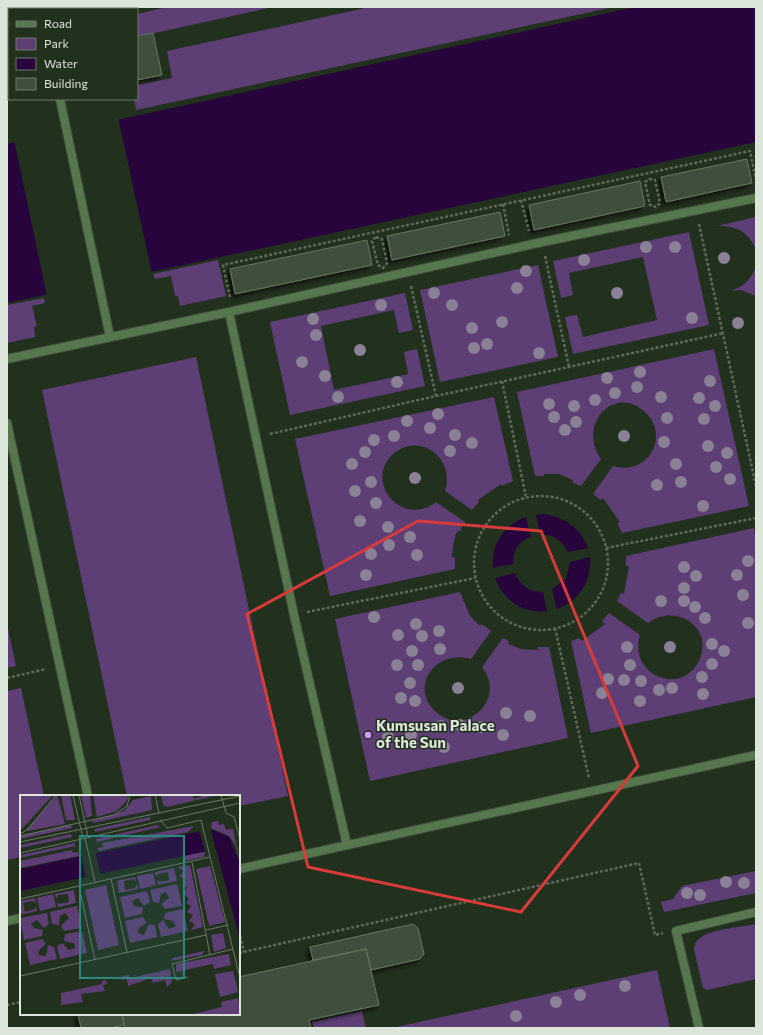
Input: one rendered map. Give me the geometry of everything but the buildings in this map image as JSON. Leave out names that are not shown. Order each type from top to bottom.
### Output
[{"type":"street","points":[[60,100],[110,337]]},
{"type":"street","points":[[7,359],[229,312],[542,242],[756,198]]},
{"type":"street","points":[[229,312],[294,615],[347,845]]},
{"type":"street","points":[[7,423],[88,795]]},
{"type":"street","points":[[240,870],[756,755]]},
{"type":"street","points":[[699,1028],[676,931],[756,912]]},
{"type":"street","points":[[7,921],[20,918]]},
{"type":"path","points":[[230,298],[223,265],[750,151],[756,180]]},
{"type":"path","points":[[648,173],[649,179]]},
{"type":"path","points":[[649,179],[655,180],[660,203]]},
{"type":"path","points":[[649,179],[645,182],[650,205]]},
{"type":"path","points":[[521,200],[530,233]]},
{"type":"path","points":[[503,204],[509,237]]},
{"type":"path","points":[[696,210],[724,333],[756,486]]},
{"type":"path","points":[[375,232],[376,237]]},
{"type":"path","points":[[376,237],[382,239],[387,263]]},
{"type":"path","points":[[376,237],[372,241],[378,265]]},
{"type":"path","points":[[542,242],[569,367]]},
{"type":"path","points":[[408,272],[436,396]]},
{"type":"path","points":[[256,437],[502,381],[724,333]]},
{"type":"path","points":[[502,381],[526,497]]},
{"type":"path","points":[[541,496],[556,498],[570,503],[583,511],[594,521],[602,534],[606,548],[608,563],[606,578],[597,598],[582,615],[570,623],[556,628],[540,630],[526,628],[511,623],[499,615],[488,604],[480,592],[475,578],[474,563],[480,533],[488,521],[499,510],[512,502],[526,497],[541,496]]},
{"type":"path","points":[[606,548],[756,518]]},
{"type":"path","points":[[294,615],[475,578]]},
{"type":"path","points":[[556,628],[592,791]]},
{"type":"path","points":[[7,678],[60,666]]},
{"type":"path","points":[[240,954],[639,863],[655,935],[676,931]]},
{"type":"path","points":[[240,936],[244,952]]},
{"type":"path","points":[[7,1005],[20,1002]]},
{"type":"highlighted area","points":[[418,521],[541,531],[638,766],[521,912],[308,867],[247,614]]},
{"type":"green space","points":[[167,7],[273,7],[138,37],[138,14]]},
{"type":"green space","points":[[370,7],[614,7],[136,110],[134,100],[138,100],[138,85],[172,78],[167,51]]},
{"type":"green space","points":[[756,217],[756,250],[746,234],[736,228],[717,226]]},
{"type":"green space","points":[[689,232],[709,325],[573,354],[565,317],[577,315],[583,337],[657,320],[643,257],[569,273],[573,295],[561,298],[553,261]]},
{"type":"green space","points":[[218,260],[226,296],[180,306],[178,296],[175,296],[171,276],[155,279],[153,274]]},
{"type":"green space","points":[[538,265],[558,357],[440,382],[420,290]]},
{"type":"green space","points":[[756,266],[756,296],[741,290],[731,291],[747,282]]},
{"type":"green space","points":[[405,293],[413,330],[399,333],[394,310],[321,326],[334,390],[408,374],[404,352],[417,349],[425,386],[290,415],[270,322]]},
{"type":"green space","points":[[44,298],[45,303],[32,306],[37,326],[34,327],[35,337],[7,343],[7,305]]},
{"type":"green space","points":[[714,349],[749,506],[622,533],[617,523],[620,522],[603,498],[601,500],[593,494],[613,466],[626,468],[638,465],[647,458],[653,449],[656,439],[655,428],[650,417],[640,408],[629,403],[618,403],[608,407],[601,414],[595,424],[593,435],[595,447],[601,459],[581,486],[572,482],[573,480],[559,474],[544,474],[544,476],[535,476],[517,392]]},
{"type":"green space","points":[[196,357],[288,796],[240,806],[240,795],[127,795],[42,390]]},
{"type":"green space","points":[[494,397],[513,481],[502,486],[501,484],[478,500],[479,502],[472,510],[445,491],[447,479],[445,468],[433,451],[424,447],[413,445],[402,448],[392,455],[384,466],[382,478],[385,489],[391,499],[400,506],[411,510],[423,509],[436,502],[465,522],[460,531],[457,531],[453,544],[452,557],[455,557],[455,569],[330,596],[295,439]]},
{"type":"green space","points":[[754,528],[756,540],[756,697],[591,733],[571,641],[579,638],[582,641],[605,624],[602,621],[609,613],[640,635],[638,649],[642,661],[649,670],[658,676],[669,679],[680,678],[691,672],[699,661],[703,649],[702,638],[697,629],[690,622],[681,617],[670,615],[659,617],[648,623],[617,601],[621,593],[624,594],[629,566],[626,566],[626,556]]},
{"type":"green space","points":[[460,592],[470,616],[480,626],[482,624],[491,631],[471,659],[458,657],[447,659],[437,664],[430,672],[426,681],[425,691],[428,701],[435,711],[446,719],[458,721],[469,718],[479,712],[486,703],[490,692],[489,680],[482,667],[503,638],[509,641],[508,644],[521,649],[538,650],[538,647],[549,647],[568,738],[370,781],[335,619]]},
{"type":"green space","points":[[7,624],[16,666],[7,668]]},
{"type":"green space","points":[[21,688],[44,795],[20,795],[20,857],[7,860],[7,691]]},
{"type":"green space","points":[[756,871],[756,893],[664,912],[661,902],[673,899],[682,886]]},
{"type":"green space","points":[[756,924],[756,979],[707,990],[703,988],[694,949],[698,940],[711,932]]},
{"type":"green space","points":[[657,970],[670,1028],[392,1028]]},
{"type":"green space","points":[[362,1011],[366,1028],[314,1028],[312,1022]]},
{"type":"water","points":[[635,7],[756,7],[756,142],[7,303],[7,144]]},
{"type":"water","points":[[544,514],[559,518],[571,525],[581,534],[588,548],[568,552],[557,539],[549,535],[540,534],[536,515]]},
{"type":"water","points":[[526,517],[531,537],[523,541],[517,547],[513,564],[493,568],[494,551],[500,536],[511,525]]},
{"type":"water","points":[[590,557],[589,574],[582,589],[572,601],[557,609],[552,589],[566,579],[570,562]]},
{"type":"water","points":[[515,573],[522,585],[530,590],[543,592],[547,611],[522,608],[503,593],[495,578]]},
{"type":"pier","points":[[118,117],[152,274],[47,296],[14,140]]},
{"type":"place","name":"Kumsusan Palace of the Sun","points":[[368,735]]}]
